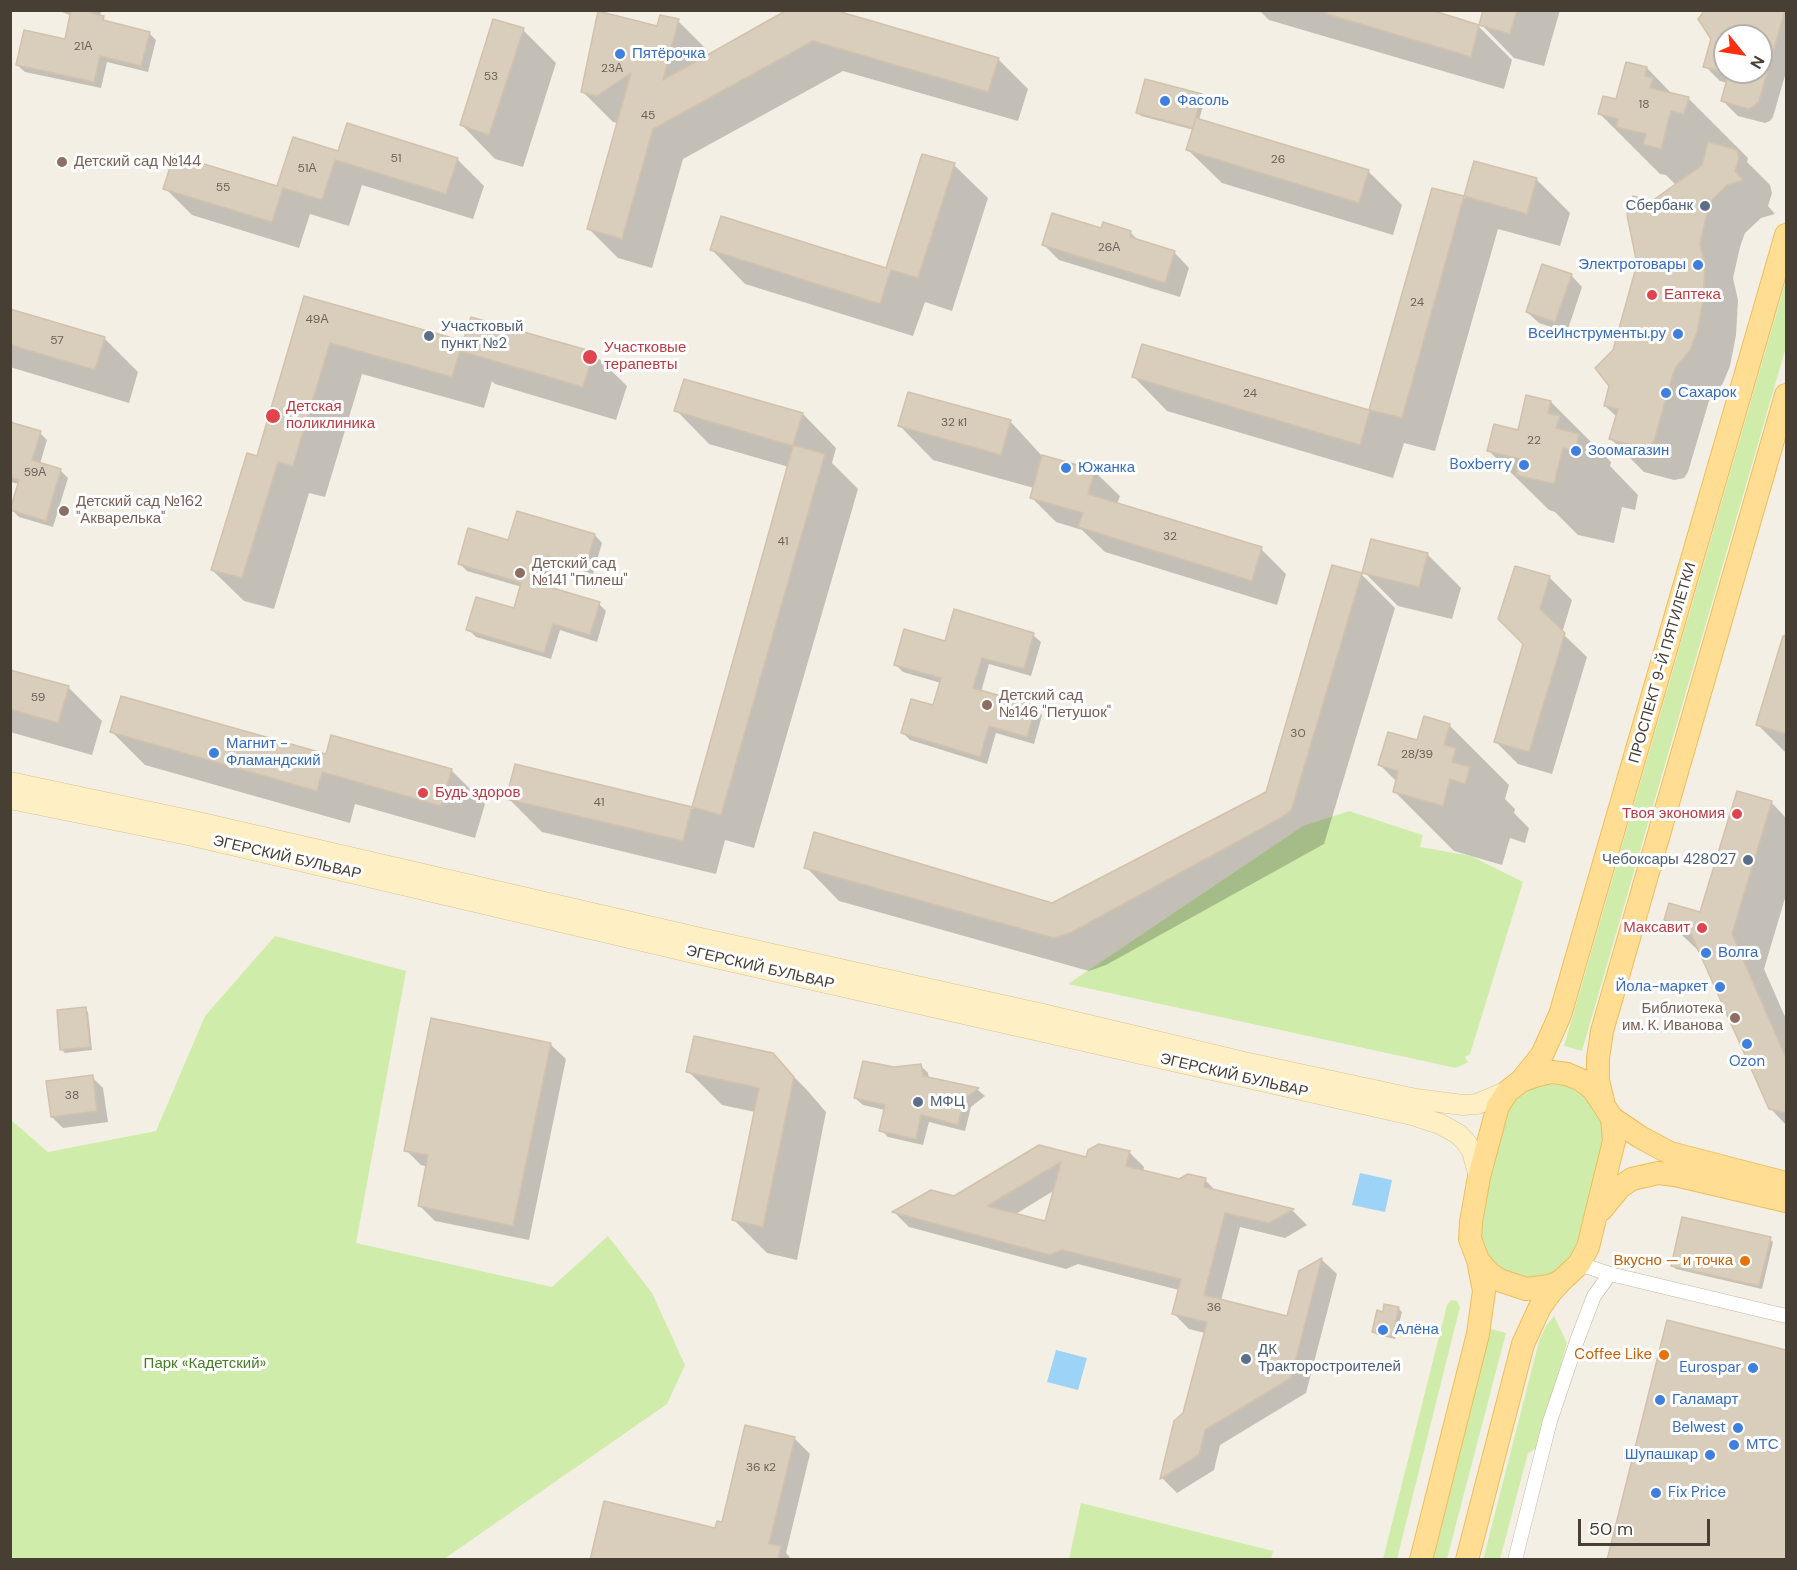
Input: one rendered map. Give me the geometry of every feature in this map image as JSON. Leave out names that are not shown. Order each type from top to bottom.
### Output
[{"type":"main road","name":"ПРОСПЕКТ 9-Й ПЯТИЛЕТКИ","points":[[1515,1086],[1542,1055],[1560,1015],[1786,235]]},
{"type":"main road","points":[[1467,1560],[1523,1344],[1540,1307],[1550,1293],[1579,1264],[1588,1247],[1614,1141],[1614,1129],[1598,1081],[1598,1058],[1602,1031],[1786,395]]},
{"type":"main road","name":"ЭГЕРСКИЙ БУЛЬВАР","points":[[10,782],[69,802],[1034,1021],[1429,1120],[1449,1129],[1465,1141],[1477,1163],[1479,1177]]},
{"type":"main road","name":"ЭГЕРСКИЙ БУЛЬВАР","points":[[10,800],[69,802]]},
{"type":"main road","name":"ЭГЕРСКИЙ БУЛЬВАР","points":[[1034,1021],[1443,1104],[1477,1104],[1515,1086]]},
{"type":"main road","points":[[1420,1560],[1478,1334],[1484,1291],[1478,1260],[1470,1239],[1479,1177],[1494,1115],[1515,1086],[1538,1075],[1552,1072],[1567,1074],[1593,1089],[1607,1110],[1640,1137],[1670,1153],[1786,1183]]},
{"type":"main road","points":[[1596,1216],[1620,1186],[1632,1179],[1658,1173],[1675,1175],[1786,1202]]},
{"type":"main road","points":[[1478,1260],[1489,1273],[1513,1286],[1538,1289],[1561,1281]]},
{"type":"street","points":[[1579,1264],[1610,1274],[1786,1317]]},
{"type":"street","points":[[1515,1560],[1550,1421],[1594,1296],[1610,1274]]},
{"type":"green space","points":[[1786,280],[1786,347],[1582,1051],[1564,1046]]},
{"type":"green space","points":[[1349,811],[1423,835],[1420,847],[1471,856],[1523,882],[1470,1054],[1465,1057],[1468,1062],[1456,1068],[1068,984],[1303,826]]},
{"type":"green space","name":"Парк «Кадетский»","points":[[275,936],[406,971],[356,1243],[552,1287],[608,1236],[652,1293],[685,1365],[667,1404],[444,1559],[11,1559],[11,1120],[48,1152],[156,1131],[205,1016]]},
{"type":"green space","points":[[1544,1084],[1564,1085],[1582,1094],[1592,1104],[1601,1122],[1604,1139],[1574,1253],[1557,1270],[1541,1277],[1524,1278],[1505,1271],[1488,1256],[1479,1236],[1480,1221],[1504,1113],[1512,1099],[1524,1090]]},
{"type":"green space","points":[[1451,1300],[1457,1301],[1460,1307],[1397,1559],[1383,1559],[1447,1305]]},
{"type":"green space","points":[[1554,1316],[1567,1343],[1537,1448],[1528,1453],[1500,1559],[1483,1560],[1539,1341]]},
{"type":"green space","points":[[1491,1329],[1506,1333],[1447,1559],[1433,1559]]},
{"type":"green space","points":[[1081,1503],[1273,1551],[1271,1559],[1069,1559]]},
{"type":"water","points":[[1360,1173],[1392,1180],[1385,1212],[1352,1205]]},
{"type":"water","points":[[1056,1350],[1087,1358],[1078,1390],[1047,1382]]},
{"type":"building","points":[[71,10],[92,10],[92,13],[104,16],[103,20],[150,32],[141,66],[100,56],[94,82],[16,65],[24,30],[65,39]]},
{"type":"building","points":[[787,10],[834,10],[999,58],[988,92],[813,41],[653,129],[622,239],[587,229],[631,73],[597,96],[581,92],[598,11],[657,26],[660,15],[679,19],[663,80]]},
{"type":"building","points":[[1327,10],[1431,10],[1479,25],[1471,57],[1327,14]]},
{"type":"building","points":[[1483,10],[1517,10],[1510,34],[1479,25]]},
{"type":"building","points":[[1705,10],[1785,10],[1773,52],[1773,24],[1713,24],[1713,69],[1703,67],[1711,39],[1698,19]]},
{"type":"building","points":[[493,19],[524,28],[489,135],[460,125]]},
{"type":"building","points":[[1626,62],[1647,67],[1645,76],[1653,78],[1650,88],[1689,97],[1684,114],[1671,111],[1661,149],[1643,144],[1646,134],[1616,127],[1618,119],[1598,114],[1603,96],[1616,99]]},
{"type":"building","points":[[1145,79],[1202,94],[1193,128],[1136,113]]},
{"type":"building","points":[[1726,84],[1764,84],[1759,101],[1749,109],[1721,101]]},
{"type":"building","points":[[1196,118],[1369,170],[1359,203],[1186,150]]},
{"type":"building","points":[[347,123],[458,158],[446,194],[335,160],[322,200],[283,188],[272,222],[163,189],[174,155],[277,186],[293,137],[338,151]]},
{"type":"building","points":[[1708,142],[1737,150],[1739,158],[1735,171],[1743,180],[1727,185],[1712,200],[1707,213],[1700,244],[1705,266],[1703,301],[1697,332],[1690,350],[1676,367],[1651,445],[1639,447],[1609,439],[1618,409],[1604,406],[1609,386],[1595,368],[1613,350],[1637,264],[1627,215],[1633,196],[1652,201],[1702,165]]},
{"type":"building","points":[[922,154],[955,163],[918,278],[891,270],[880,304],[710,250],[721,216],[886,268]]},
{"type":"building","points":[[1474,161],[1537,178],[1527,214],[1464,196]]},
{"type":"building","points":[[1432,188],[1464,196],[1402,418],[1370,410],[1360,445],[1132,377],[1142,344],[1369,410]]},
{"type":"building","points":[[1052,213],[1101,228],[1103,222],[1131,231],[1130,237],[1175,251],[1165,283],[1042,245]]},
{"type":"building","points":[[1542,264],[1572,274],[1555,322],[1526,312]]},
{"type":"building","points":[[304,296],[463,341],[452,377],[330,343],[293,466],[278,462],[242,578],[211,570],[247,453],[257,456]]},
{"type":"building","points":[[10,309],[105,337],[95,370],[10,345]]},
{"type":"building","points":[[471,317],[594,352],[583,387],[460,351]]},
{"type":"building","points":[[684,379],[803,413],[793,445],[825,454],[721,815],[692,807],[793,446],[674,411]]},
{"type":"building","points":[[908,392],[1011,420],[1001,455],[898,426]]},
{"type":"building","points":[[1526,395],[1551,401],[1548,413],[1560,416],[1556,428],[1579,434],[1575,451],[1563,448],[1554,484],[1516,475],[1520,459],[1487,451],[1494,424],[1518,430]]},
{"type":"building","points":[[10,422],[41,431],[32,460],[61,469],[46,521],[10,510],[19,480],[10,477]]},
{"type":"building","points":[[1042,455],[1095,470],[1088,494],[1262,547],[1252,581],[1078,527],[1083,513],[1030,498]]},
{"type":"building","points":[[517,511],[595,534],[585,568],[547,556],[539,584],[600,602],[590,635],[553,624],[544,653],[466,630],[476,597],[514,608],[521,583],[458,564],[468,528],[508,540]]},
{"type":"building","points":[[1371,539],[1428,553],[1419,587],[1362,573]]},
{"type":"building","points":[[1332,565],[1362,573],[1291,811],[1277,820],[1072,932],[1054,938],[804,868],[814,832],[1052,903],[1266,792]]},
{"type":"building","points":[[1515,566],[1550,576],[1540,609],[1565,633],[1529,752],[1494,742],[1523,644],[1498,619]]},
{"type":"building","points":[[954,609],[1034,633],[1024,669],[982,658],[973,688],[1036,706],[1027,737],[989,726],[980,757],[901,733],[911,699],[933,705],[941,678],[894,665],[904,629],[945,641]]},
{"type":"building","points":[[1783,636],[1786,637],[1786,734],[1756,725]]},
{"type":"building","points":[[10,670],[69,686],[58,723],[10,709]]},
{"type":"building","points":[[121,696],[326,754],[331,735],[452,769],[441,806],[322,772],[317,791],[110,732]]},
{"type":"building","points":[[1424,716],[1450,724],[1444,745],[1456,748],[1452,762],[1470,767],[1465,784],[1450,779],[1443,806],[1393,792],[1398,771],[1378,765],[1388,732],[1417,740]]},
{"type":"building","points":[[515,764],[692,807],[683,841],[506,799]]},
{"type":"building","points":[[1737,791],[1772,801],[1732,934],[1786,1058],[1786,1113],[1769,1109],[1688,927],[1664,920],[1669,903],[1700,912]]},
{"type":"building","points":[[86,1007],[90,1047],[60,1050],[57,1010]]},
{"type":"building","points":[[431,1018],[551,1043],[513,1226],[418,1206],[428,1155],[404,1151]]},
{"type":"building","points":[[694,1036],[773,1053],[794,1077],[763,1227],[732,1220],[759,1088],[686,1072]]},
{"type":"building","name":"МФЦ","points":[[863,1061],[894,1067],[921,1064],[923,1076],[979,1088],[964,1099],[958,1125],[921,1115],[916,1139],[879,1131],[885,1105],[854,1098]]},
{"type":"building","points":[[93,1075],[97,1111],[51,1117],[46,1081]]},
{"type":"building","points":[[1099,1144],[1130,1151],[1126,1166],[1179,1179],[1188,1174],[1206,1178],[1204,1187],[1294,1209],[1269,1223],[1225,1213],[1204,1295],[1287,1316],[1299,1271],[1322,1258],[1291,1378],[1205,1430],[1199,1455],[1160,1479],[1174,1421],[1183,1413],[1207,1322],[1172,1314],[1181,1279],[1062,1250],[1050,1255],[892,1212],[931,1190],[954,1196],[1039,1145],[1086,1157],[1088,1150]],"holes":[[[1061,1162],[1045,1221],[987,1206]]]},
{"type":"building","points":[[1682,1217],[1771,1237],[1759,1286],[1671,1266]]},
{"type":"building","points":[[1384,1304],[1399,1307],[1392,1337],[1372,1332],[1377,1310],[1383,1312]]},
{"type":"building","name":"Шупашкар","points":[[1667,1320],[1786,1350],[1786,1560],[1607,1560]]},
{"type":"building","points":[[745,1425],[795,1437],[769,1544],[781,1546],[778,1560],[590,1560],[604,1501],[715,1528],[717,1521],[722,1522]]},
{"type":"place","name":"Пятёрочка","points":[[620,54]]},
{"type":"place","name":"Фасоль","points":[[1165,101]]},
{"type":"place","name":"Детский сад №144","points":[[62,162]]},
{"type":"place","name":"Сбербанк","points":[[1705,206]]},
{"type":"place","name":"Электротовары","points":[[1698,265]]},
{"type":"place","name":"Еаптека","points":[[1652,295]]},
{"type":"place","name":"ВсеИнструменты.ру","points":[[1678,334]]},
{"type":"place","name":"Участковый пункт №2","points":[[429,336]]},
{"type":"place","name":"Участковые терапевты","points":[[590,357]]},
{"type":"place","name":"Сахарок","points":[[1666,393]]},
{"type":"place","name":"Детская поликлиника","points":[[273,416]]},
{"type":"place","name":"Зоомагазин","points":[[1576,451]]},
{"type":"place","name":"Boxberry","points":[[1524,465]]},
{"type":"place","name":"Южанка","points":[[1066,468]]},
{"type":"place","name":"Детский сад №162 \"Акварелька\"","points":[[64,511]]},
{"type":"place","name":"Детский сад №141 \"Пилеш\"","points":[[520,573]]},
{"type":"place","name":"Детский сад №146 \"Петушок\"","points":[[987,705]]},
{"type":"place","name":"Магнит - Фламандский","points":[[214,753]]},
{"type":"place","name":"Будь здоров","points":[[423,793]]},
{"type":"place","name":"Твоя экономия","points":[[1737,814]]},
{"type":"place","name":"Чебоксары 428027","points":[[1748,860]]},
{"type":"place","name":"Максавит","points":[[1702,928]]},
{"type":"place","name":"Волга","points":[[1706,953]]},
{"type":"place","name":"Йола-маркет","points":[[1720,987]]},
{"type":"place","name":"Библиотека им. К. Иванова","points":[[1735,1018]]},
{"type":"place","name":"Ozon","points":[[1747,1044]]},
{"type":"place","name":"МФЦ","points":[[918,1102]]},
{"type":"place","name":"Вкусно — и точка","points":[[1745,1261]]},
{"type":"place","name":"Алёна","points":[[1383,1330]]},
{"type":"place","name":"Coffee Like","points":[[1664,1355]]},
{"type":"place","name":"ДК Тракторостроителей","points":[[1246,1359]]},
{"type":"place","name":"Eurospar","points":[[1753,1368]]},
{"type":"place","name":"Галамарт","points":[[1660,1400]]},
{"type":"place","name":"Belwest","points":[[1738,1428]]},
{"type":"place","name":"МТС","points":[[1734,1445]]},
{"type":"place","name":"Шупашкар","points":[[1710,1455]]},
{"type":"place","name":"Fix Price","points":[[1656,1493]]}]
